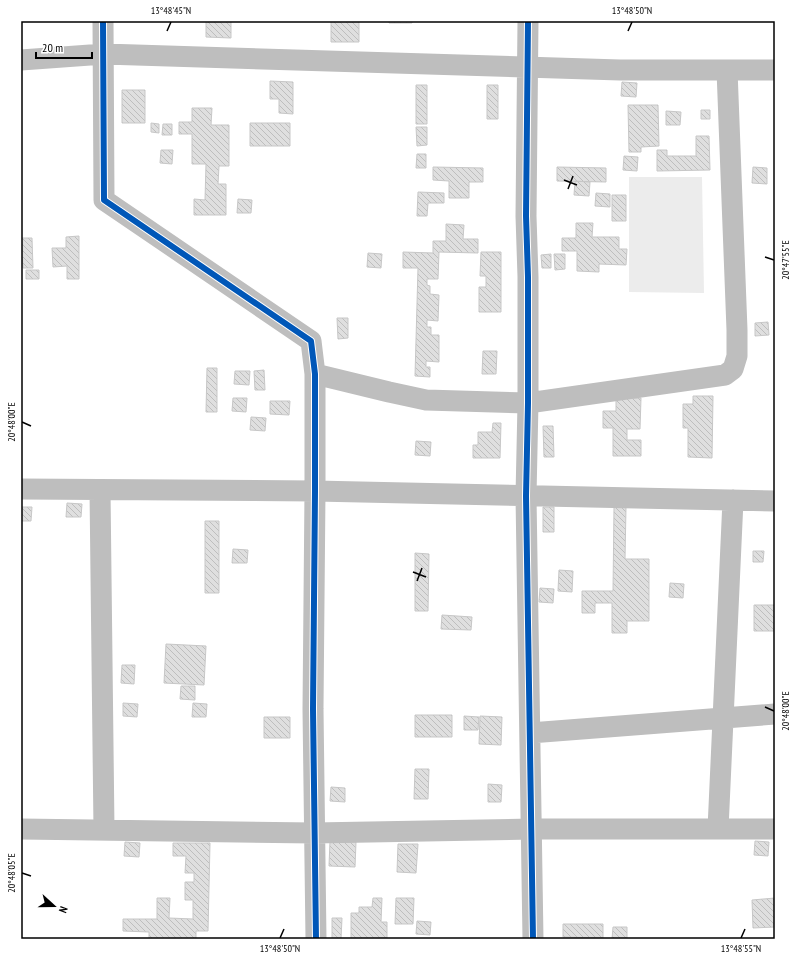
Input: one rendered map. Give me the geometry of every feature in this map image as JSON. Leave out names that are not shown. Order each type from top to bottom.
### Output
[{"type":"street","points":[[103,21],[104,200],[311,341],[315,374],[313,709],[316,939]]},
{"type":"street","points":[[528,21],[526,216],[528,277],[528,403],[526,496],[533,939]]},
{"type":"street","points":[[21,60],[104,54],[620,70],[775,70]]},
{"type":"street","points":[[315,374],[426,400],[528,403],[725,375],[732,369],[737,356],[727,70]]},
{"type":"street","points":[[21,489],[315,491],[775,501]]},
{"type":"street","points":[[100,490],[104,830]]},
{"type":"street","points":[[718,829],[733,500]]},
{"type":"street","points":[[530,733],[775,714]]},
{"type":"street","points":[[21,829],[314,833],[532,829],[775,829]]},
{"type":"shaded area","points":[[629,177],[702,177],[704,293],[629,292]]},
{"type":"building","points":[[206,21],[231,21],[231,38],[206,37]]},
{"type":"building","points":[[331,21],[359,21],[359,42],[331,42]]},
{"type":"building","points":[[389,21],[412,21],[412,23],[389,23]]},
{"type":"building","points":[[270,81],[293,82],[293,114],[279,113],[279,99],[270,99]]},
{"type":"building","points":[[622,82],[637,83],[636,97],[621,96]]},
{"type":"building","points":[[416,85],[427,85],[427,124],[416,124]]},
{"type":"building","points":[[487,85],[498,85],[498,119],[487,119]]},
{"type":"building","points":[[122,90],[145,90],[145,123],[122,123]]},
{"type":"building","points":[[628,105],[658,105],[659,146],[641,147],[641,152],[629,152]]},
{"type":"building","points":[[192,108],[212,108],[211,125],[229,125],[229,166],[219,166],[218,184],[226,184],[226,215],[194,215],[194,199],[205,200],[206,164],[192,164],[192,134],[179,134],[179,122],[192,122]]},
{"type":"building","points":[[701,110],[710,110],[710,119],[701,119]]},
{"type":"building","points":[[666,111],[681,112],[680,125],[666,125]]},
{"type":"building","points":[[151,123],[159,124],[159,133],[151,132]]},
{"type":"building","points":[[250,123],[290,123],[290,146],[250,146]]},
{"type":"building","points":[[163,124],[172,124],[172,135],[162,135]]},
{"type":"building","points":[[416,127],[427,127],[427,145],[417,146]]},
{"type":"building","points":[[696,136],[709,136],[710,170],[657,171],[657,150],[667,150],[667,156],[696,156]]},
{"type":"building","points":[[161,150],[173,150],[172,164],[160,163]]},
{"type":"building","points":[[417,154],[426,154],[426,168],[416,168]]},
{"type":"building","points":[[624,156],[638,157],[637,171],[623,170]]},
{"type":"building","points":[[433,167],[483,168],[483,182],[469,182],[469,198],[449,198],[449,181],[433,180]]},
{"type":"building","points":[[557,167],[606,168],[606,182],[557,181]]},
{"type":"building","points":[[753,167],[767,168],[767,184],[752,183]]},
{"type":"building","points":[[575,181],[590,182],[589,196],[574,195]]},
{"type":"building","points":[[418,192],[444,193],[444,203],[428,203],[427,216],[417,216]]},
{"type":"building","points":[[596,193],[610,194],[610,207],[595,206]]},
{"type":"building","points":[[612,195],[626,195],[626,221],[612,221]]},
{"type":"building","points":[[238,199],[252,200],[251,213],[237,213]]},
{"type":"building","points":[[576,223],[593,223],[592,237],[619,237],[619,249],[627,249],[626,265],[599,264],[599,272],[577,271],[577,251],[562,251],[562,238],[576,238]]},
{"type":"building","points":[[446,224],[464,225],[463,239],[478,239],[478,253],[439,252],[438,279],[427,279],[427,285],[430,286],[430,294],[439,295],[438,321],[427,320],[427,327],[431,327],[431,335],[439,335],[439,362],[426,361],[426,367],[430,367],[430,377],[415,376],[418,268],[403,268],[403,252],[433,253],[433,241],[446,241]]},
{"type":"building","points":[[79,236],[79,279],[67,279],[67,266],[53,267],[52,248],[66,248],[66,237]]},
{"type":"building","points":[[21,238],[32,238],[33,268],[23,268]]},
{"type":"building","points":[[481,252],[501,252],[501,312],[479,312],[479,287],[486,287],[486,276],[480,276]]},
{"type":"building","points":[[368,253],[382,254],[381,268],[367,267]]},
{"type":"building","points":[[551,254],[551,268],[542,268],[541,255]]},
{"type":"building","points":[[554,254],[565,254],[565,269],[555,270]]},
{"type":"building","points":[[26,270],[39,270],[39,279],[26,279]]},
{"type":"building","points":[[337,318],[348,318],[348,338],[338,339]]},
{"type":"building","points":[[768,322],[769,335],[755,336],[755,323]]},
{"type":"building","points":[[483,351],[497,351],[496,374],[482,374]]},
{"type":"building","points":[[207,368],[217,368],[217,412],[206,412]]},
{"type":"building","points":[[264,370],[265,390],[255,390],[254,371]]},
{"type":"building","points":[[235,371],[250,371],[249,385],[234,384]]},
{"type":"building","points":[[693,396],[713,396],[712,458],[688,457],[688,428],[683,428],[683,404],[693,404]]},
{"type":"building","points":[[233,398],[247,398],[246,412],[232,411]]},
{"type":"building","points":[[616,398],[641,398],[640,429],[627,429],[627,440],[641,440],[641,456],[613,456],[613,428],[603,428],[603,411],[616,411]]},
{"type":"building","points":[[270,401],[290,401],[289,415],[270,414]]},
{"type":"building","points":[[251,417],[266,418],[265,431],[250,430]]},
{"type":"building","points":[[493,423],[501,423],[500,458],[473,458],[473,445],[478,445],[478,432],[492,432]]},
{"type":"building","points":[[543,426],[553,426],[554,457],[544,457]]},
{"type":"building","points":[[416,441],[431,442],[430,456],[415,455]]},
{"type":"building","points":[[67,503],[82,504],[81,517],[66,517]]},
{"type":"building","points":[[21,507],[32,507],[31,521],[21,521]]},
{"type":"building","points":[[543,507],[554,507],[554,532],[543,532]]},
{"type":"building","points":[[614,507],[626,507],[625,559],[649,559],[649,621],[627,621],[627,633],[612,633],[612,603],[595,603],[595,613],[582,613],[582,591],[613,591]]},
{"type":"building","points":[[205,521],[219,521],[219,593],[205,593]]},
{"type":"building","points":[[233,549],[248,550],[247,563],[232,563]]},
{"type":"building","points":[[753,551],[764,551],[763,562],[753,562]]},
{"type":"building","points":[[415,553],[429,554],[428,611],[415,611]]},
{"type":"building","points":[[559,570],[573,571],[572,592],[558,591]]},
{"type":"building","points":[[670,583],[684,584],[683,598],[669,597]]},
{"type":"building","points":[[540,588],[554,589],[553,603],[539,602]]},
{"type":"building","points":[[754,605],[775,605],[775,631],[754,631]]},
{"type":"building","points":[[442,615],[472,617],[471,630],[441,629]]},
{"type":"building","points":[[166,644],[206,646],[204,685],[164,683]]},
{"type":"building","points":[[122,665],[135,665],[134,684],[121,683]]},
{"type":"building","points":[[181,686],[195,686],[195,700],[180,699]]},
{"type":"building","points":[[123,703],[138,704],[137,717],[123,716]]},
{"type":"building","points":[[193,703],[207,704],[206,717],[192,717]]},
{"type":"building","points":[[415,715],[452,715],[452,737],[415,737]]},
{"type":"building","points":[[464,716],[479,717],[478,730],[464,730]]},
{"type":"building","points":[[480,716],[502,717],[501,745],[479,744]]},
{"type":"building","points":[[264,717],[290,717],[290,738],[264,738]]},
{"type":"building","points":[[415,769],[429,769],[428,799],[414,799]]},
{"type":"building","points":[[488,784],[502,785],[501,802],[488,802]]},
{"type":"building","points":[[331,787],[345,788],[345,802],[330,801]]},
{"type":"building","points":[[330,841],[356,842],[355,867],[329,866]]},
{"type":"building","points":[[755,841],[769,842],[768,856],[754,855]]},
{"type":"building","points":[[125,842],[140,843],[139,857],[124,856]]},
{"type":"building","points":[[173,843],[210,843],[208,931],[196,931],[196,939],[149,939],[149,932],[123,931],[123,919],[157,919],[157,898],[170,898],[169,918],[193,919],[193,900],[185,900],[185,882],[194,882],[194,873],[185,873],[186,856],[173,856]]},
{"type":"building","points":[[398,844],[418,844],[416,873],[397,872]]},
{"type":"building","points":[[373,898],[382,898],[381,922],[387,922],[387,938],[351,939],[351,913],[359,913],[359,907],[372,907]]},
{"type":"building","points":[[396,898],[414,898],[413,924],[395,924]]},
{"type":"building","points":[[775,898],[775,927],[753,928],[752,900]]},
{"type":"building","points":[[332,918],[342,918],[341,939],[332,939]]},
{"type":"building","points":[[417,921],[431,922],[430,935],[416,934]]},
{"type":"building","points":[[563,924],[603,924],[603,938],[563,937]]},
{"type":"building","points":[[613,927],[627,927],[627,939],[612,939]]},
{"type":"cycle path","points":[[103,21],[104,200],[311,341],[315,374],[313,709],[316,939]]},
{"type":"cycle path","points":[[528,21],[526,216],[528,277],[528,403],[526,496],[533,939]]}]
